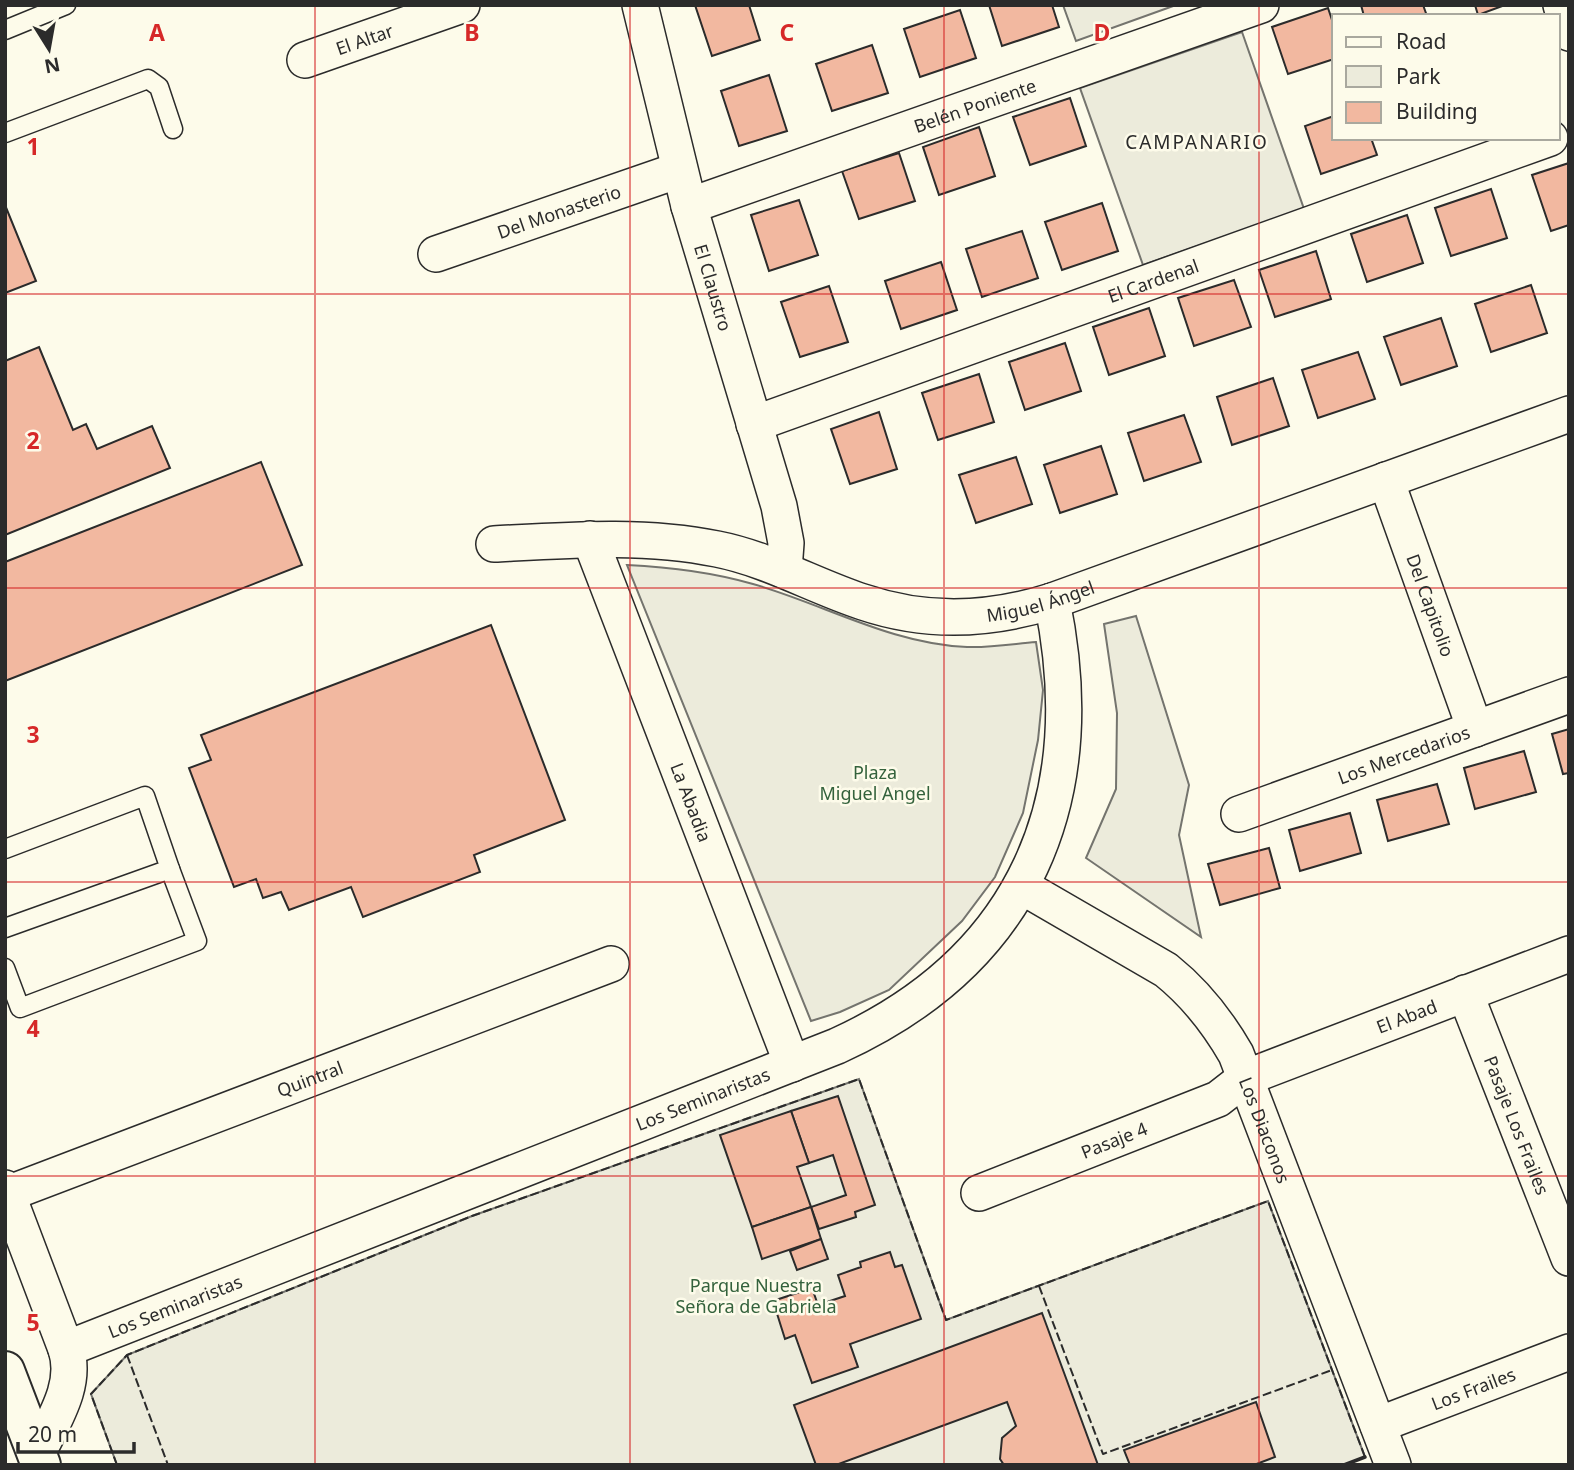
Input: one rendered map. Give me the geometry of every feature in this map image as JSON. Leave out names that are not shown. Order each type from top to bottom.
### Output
[{"type":"main road","points":[[5,1371],[39,1460]]},
{"type":"street","name":"El Altar","points":[[305,60],[462,5]]},
{"type":"street","name":"El Claustro","points":[[640,5],[679,170],[783,524],[784,570]]},
{"type":"street","name":"Belén Poniente","points":[[689,206],[1261,5]]},
{"type":"street","points":[[1560,5],[1569,33]]},
{"type":"street","name":"El Cardenal","points":[[754,424],[1544,140]]},
{"type":"street","name":"Del Monasterio","points":[[436,254],[679,170]]},
{"type":"street","name":"Miguel Ángel","points":[[494,544],[590,540],[688,543],[720,549],[784,570],[862,602],[916,615],[969,618],[1007,613],[1052,601],[1569,414]]},
{"type":"street","name":"Del Capitolio","points":[[1386,480],[1475,729]]},
{"type":"street","name":"La Abadia","points":[[590,540],[792,1064]]},
{"type":"street","name":"Los Seminaristas","points":[[66,1349],[792,1064],[877,1028],[914,1005],[975,950],[1021,886],[1048,821],[1063,752],[1064,677],[1052,601]]},
{"type":"street","name":"Los Mercedarios","points":[[1239,814],[1569,695]]},
{"type":"street","name":"Los Diaconos","points":[[1021,886],[1155,963],[1187,987],[1224,1032],[1393,1465]]},
{"type":"street","name":"El Abad","points":[[1244,1078],[1569,954]]},
{"type":"street","name":"Quintral","points":[[6,1191],[611,964]]},
{"type":"street","name":"Pasaje Los Frailes","points":[[1465,993],[1569,1258]]},
{"type":"street","name":"Pasaje 4","points":[[979,1193],[1218,1099],[1244,1078]]},
{"type":"street","points":[[6,1191],[66,1349],[70,1368],[69,1382],[39,1460]]},
{"type":"street","name":"Los Frailes","points":[[1378,1425],[1569,1352]]},
{"type":"lane","points":[[5,30],[66,5]]},
{"type":"lane","points":[[5,133],[148,79],[159,87],[173,129]]},
{"type":"lane","points":[[5,849],[145,796],[197,941],[20,1008],[5,968]]},
{"type":"lane","points":[[5,928],[170,869]]},
{"type":"green space","points":[[1063,5],[1176,5],[1076,41]]},
{"type":"green space","points":[[1242,32],[1304,209],[1143,265],[1080,88]]},
{"type":"green space","name":"Plaza Miguel Angel","points":[[627,565],[722,576],[779,592],[911,639],[975,647],[1036,642],[1043,690],[1038,740],[1023,813],[995,877],[962,921],[889,990],[840,1012],[811,1021]]},
{"type":"green space","points":[[1136,616],[1189,785],[1179,835],[1201,937],[1086,858],[1116,789],[1117,713],[1104,624]]},
{"type":"green space","name":"Parque Nuestra Señora de Gabriela","points":[[859,1079],[946,1320],[1268,1201],[1365,1457],[1344,1465],[117,1465],[91,1394],[127,1355],[472,1216]]},
{"type":"building","points":[[695,5],[749,5],[760,40],[712,56]]},
{"type":"building","points":[[989,5],[1052,5],[1059,27],[1002,46]]},
{"type":"building","points":[[1361,5],[1423,5],[1426,14],[1363,14]]},
{"type":"building","points":[[1475,5],[1505,5],[1481,14],[1478,14]]},
{"type":"building","points":[[1328,8],[1332,20],[1332,60],[1288,74],[1272,27]]},
{"type":"building","points":[[960,10],[976,58],[920,77],[904,29]]},
{"type":"building","points":[[872,45],[888,93],[832,111],[816,64]]},
{"type":"building","points":[[769,75],[787,131],[739,146],[721,91]]},
{"type":"building","points":[[1070,98],[1086,146],[1030,165],[1013,117]]},
{"type":"building","points":[[1332,117],[1332,140],[1372,140],[1377,155],[1321,174],[1305,126]]},
{"type":"building","points":[[979,127],[995,176],[939,195],[923,147]]},
{"type":"building","points":[[899,153],[915,201],[859,219],[842,171]]},
{"type":"building","points":[[1569,163],[1569,225],[1551,231],[1532,175]]},
{"type":"building","points":[[1491,189],[1507,238],[1451,256],[1435,208]]},
{"type":"building","points":[[799,200],[818,255],[769,271],[751,215]]},
{"type":"building","points":[[1102,203],[1118,251],[1062,270],[1045,222]]},
{"type":"building","points":[[5,205],[36,281],[5,293]]},
{"type":"building","points":[[1407,215],[1423,263],[1367,282],[1351,234]]},
{"type":"building","points":[[1022,231],[1038,278],[982,297],[966,249]]},
{"type":"building","points":[[1316,251],[1331,299],[1275,317],[1259,270]]},
{"type":"building","points":[[941,262],[957,310],[901,329],[885,281]]},
{"type":"building","points":[[1234,280],[1251,327],[1194,346],[1178,298]]},
{"type":"building","points":[[1531,285],[1547,333],[1491,352],[1475,304]]},
{"type":"building","points":[[829,286],[848,342],[800,357],[781,302]]},
{"type":"building","points":[[1149,308],[1165,356],[1109,375],[1093,327]]},
{"type":"building","points":[[1441,318],[1457,366],[1401,385],[1384,337]]},
{"type":"building","points":[[1065,343],[1081,391],[1025,410],[1009,362]]},
{"type":"building","points":[[39,347],[73,430],[86,424],[97,449],[152,426],[170,468],[5,535],[5,361]]},
{"type":"building","points":[[1358,352],[1375,399],[1318,418],[1302,370]]},
{"type":"building","points":[[979,374],[994,422],[938,440],[922,393]]},
{"type":"building","points":[[1273,378],[1289,426],[1232,445],[1217,397]]},
{"type":"building","points":[[879,412],[897,469],[850,484],[831,429]]},
{"type":"building","points":[[1184,415],[1201,462],[1144,481],[1128,433]]},
{"type":"building","points":[[1101,446],[1117,494],[1060,513],[1044,465]]},
{"type":"building","points":[[1016,457],[1032,504],[976,523],[959,475]]},
{"type":"building","points":[[261,462],[302,565],[5,681],[5,562]]},
{"type":"building","points":[[491,625],[565,820],[474,855],[480,872],[363,917],[351,887],[289,910],[281,892],[263,898],[256,879],[234,887],[189,768],[211,760],[201,735]]},
{"type":"building","points":[[1569,729],[1569,773],[1563,774],[1552,734]]},
{"type":"building","points":[[1524,751],[1536,792],[1475,809],[1464,768]]},
{"type":"building","points":[[1437,784],[1449,824],[1388,841],[1377,800]]},
{"type":"building","points":[[1350,813],[1361,853],[1300,871],[1289,830]]},
{"type":"building","points":[[1269,848],[1280,888],[1220,905],[1208,864]]},
{"type":"building","points":[[838,1096],[875,1205],[855,1212],[856,1217],[819,1229],[811,1207],[846,1195],[833,1155],[809,1163],[791,1111]]},
{"type":"building","points":[[791,1111],[809,1163],[797,1167],[811,1207],[752,1227],[720,1135]]},
{"type":"building","points":[[811,1207],[821,1239],[762,1259],[752,1227]]},
{"type":"building","points":[[821,1239],[828,1259],[797,1270],[790,1251]]},
{"type":"building","points":[[890,1252],[895,1267],[902,1265],[921,1319],[850,1344],[858,1367],[812,1383],[795,1335],[785,1339],[773,1301],[812,1288],[818,1305],[845,1296],[838,1275],[861,1267],[860,1262]]},
{"type":"building","points":[[1042,1313],[1098,1465],[1004,1465],[1000,1459],[1002,1438],[1016,1426],[1007,1402],[836,1465],[816,1465],[794,1405]]},
{"type":"building","points":[[1256,1402],[1275,1457],[1254,1465],[1130,1465],[1124,1450]]},
{"type":"fence","points":[[117,1465],[91,1394],[127,1355],[472,1216],[859,1079],[946,1320],[1268,1201],[1365,1457]]},
{"type":"fence","points":[[1039,1286],[1103,1454],[1332,1370]]},
{"type":"fence","points":[[127,1355],[168,1465]]},
{"type":"wall","points":[[1344,1465],[1365,1457]]},
{"type":"district","name":"CAMPANARIO","points":[[1197,142]]}]
